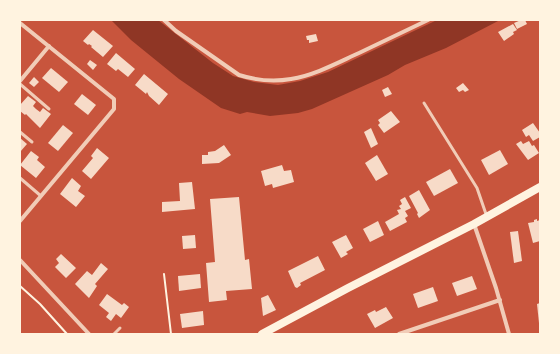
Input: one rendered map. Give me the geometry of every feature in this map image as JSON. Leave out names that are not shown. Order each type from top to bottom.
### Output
[{"type":"main road","points":[[262,334],[348,288],[474,224],[540,187]]},
{"type":"street","points":[[164,20],[182,35],[240,75],[252,79],[268,80],[289,80],[333,66],[428,20]]},
{"type":"street","points":[[20,23],[114,99],[114,109],[20,221]]},
{"type":"street","points":[[20,82],[49,46]]},
{"type":"street","points":[[474,224],[488,262],[509,334]]},
{"type":"street","points":[[20,260],[89,334]]},
{"type":"street","points":[[399,334],[500,300]]},
{"type":"lane","points":[[20,82],[49,109]]},
{"type":"lane","points":[[424,104],[477,188],[487,217]]},
{"type":"lane","points":[[20,132],[32,142]]},
{"type":"lane","points":[[20,178],[41,196]]},
{"type":"lane","points":[[114,334],[120,328]]},
{"type":"path","points":[[164,274],[171,334]]},
{"type":"path","points":[[20,286],[40,304],[67,334]]},
{"type":"shaded area","points":[[111,20],[158,20],[213,63],[233,76],[254,82],[278,85],[300,81],[328,72],[437,20],[500,20],[446,48],[405,65],[388,75],[312,109],[298,113],[270,116],[247,112],[240,114],[221,108],[179,79],[131,40]]},
{"type":"building","points":[[525,20],[527,24],[517,29],[514,23]]},
{"type":"building","points":[[513,24],[517,30],[504,41],[498,32]]},
{"type":"building","points":[[93,30],[113,46],[103,57],[91,47],[92,46],[83,41]]},
{"type":"building","points":[[316,34],[318,41],[309,43],[306,36]]},
{"type":"building","points":[[116,53],[135,69],[128,77],[118,69],[116,71],[107,64]]},
{"type":"building","points":[[90,60],[97,65],[93,70],[87,64]]},
{"type":"building","points":[[51,68],[68,82],[59,92],[42,78]]},
{"type":"building","points":[[144,74],[168,94],[159,105],[149,96],[147,92],[146,94],[135,85]]},
{"type":"building","points":[[34,77],[39,82],[34,87],[29,83]]},
{"type":"building","points":[[463,83],[469,90],[459,92],[456,88]]},
{"type":"building","points":[[388,87],[392,94],[385,97],[382,90]]},
{"type":"building","points":[[82,94],[96,105],[88,115],[74,104]]},
{"type":"building","points":[[28,96],[36,102],[33,106],[36,109],[40,112],[43,108],[51,114],[40,128],[26,114],[25,115],[20,111],[20,105]]},
{"type":"building","points":[[391,111],[400,122],[384,133],[378,125],[380,123],[378,120]]},
{"type":"building","points":[[533,123],[540,133],[540,137],[533,141],[529,135],[526,137],[522,130]]},
{"type":"building","points":[[63,125],[73,133],[58,151],[48,143]]},
{"type":"building","points":[[371,128],[378,144],[371,148],[364,132]]},
{"type":"building","points":[[20,138],[27,144],[20,152]]},
{"type":"building","points":[[521,141],[523,144],[529,141],[532,146],[534,145],[539,153],[528,160],[516,144]]},
{"type":"building","points":[[224,145],[231,155],[219,163],[202,164],[202,155],[208,155],[208,152],[215,151]]},
{"type":"building","points":[[97,148],[109,158],[91,179],[82,171],[93,158],[91,156]]},
{"type":"building","points":[[500,150],[508,164],[489,175],[481,160]]},
{"type":"building","points":[[31,151],[39,157],[37,160],[45,167],[36,178],[20,165]]},
{"type":"building","points":[[377,155],[388,174],[376,181],[365,163]]},
{"type":"building","points":[[282,165],[284,171],[291,170],[294,182],[273,188],[272,184],[265,186],[261,171]]},
{"type":"building","points":[[450,169],[458,183],[434,196],[426,182]]},
{"type":"building","points":[[72,178],[81,186],[78,191],[85,196],[76,207],[60,194]]},
{"type":"building","points":[[192,182],[195,209],[162,212],[162,202],[180,201],[179,183]]},
{"type":"building","points":[[419,190],[430,210],[419,218],[409,196]]},
{"type":"building","points":[[239,197],[245,260],[249,259],[252,289],[226,291],[227,300],[209,302],[206,263],[215,262],[210,199]]},
{"type":"building","points":[[405,197],[411,208],[405,211],[408,216],[405,218],[407,222],[390,231],[385,222],[399,214],[397,210],[401,209],[399,206],[402,204],[400,200]]},
{"type":"building","points":[[537,219],[537,221],[540,220],[540,241],[533,243],[528,223],[534,222],[534,220]]},
{"type":"building","points":[[378,221],[384,235],[370,242],[363,229]]},
{"type":"building","points":[[518,231],[522,261],[514,263],[510,232]]},
{"type":"building","points":[[195,235],[196,248],[183,249],[182,236]]},
{"type":"building","points":[[346,235],[353,248],[346,252],[348,254],[341,258],[332,242]]},
{"type":"building","points":[[61,254],[76,268],[66,278],[55,267],[59,263],[56,259]]},
{"type":"building","points":[[318,256],[325,270],[300,283],[301,285],[297,288],[295,287],[288,271]]},
{"type":"building","points":[[101,263],[108,269],[95,284],[97,286],[89,298],[75,284],[87,271],[92,275]]},
{"type":"building","points":[[200,274],[201,288],[179,291],[178,276]]},
{"type":"building","points":[[472,276],[477,289],[457,296],[452,283]]},
{"type":"building","points":[[433,287],[438,301],[418,308],[413,294]]},
{"type":"building","points":[[107,294],[122,305],[124,303],[129,307],[121,318],[116,314],[111,321],[106,317],[109,313],[99,305]]},
{"type":"building","points":[[268,295],[276,310],[263,316],[261,298]]},
{"type":"building","points":[[540,303],[540,323],[539,323],[537,304]]},
{"type":"building","points":[[386,307],[393,318],[375,328],[367,314],[375,310],[376,312]]},
{"type":"building","points":[[203,311],[204,325],[182,328],[180,314]]}]
